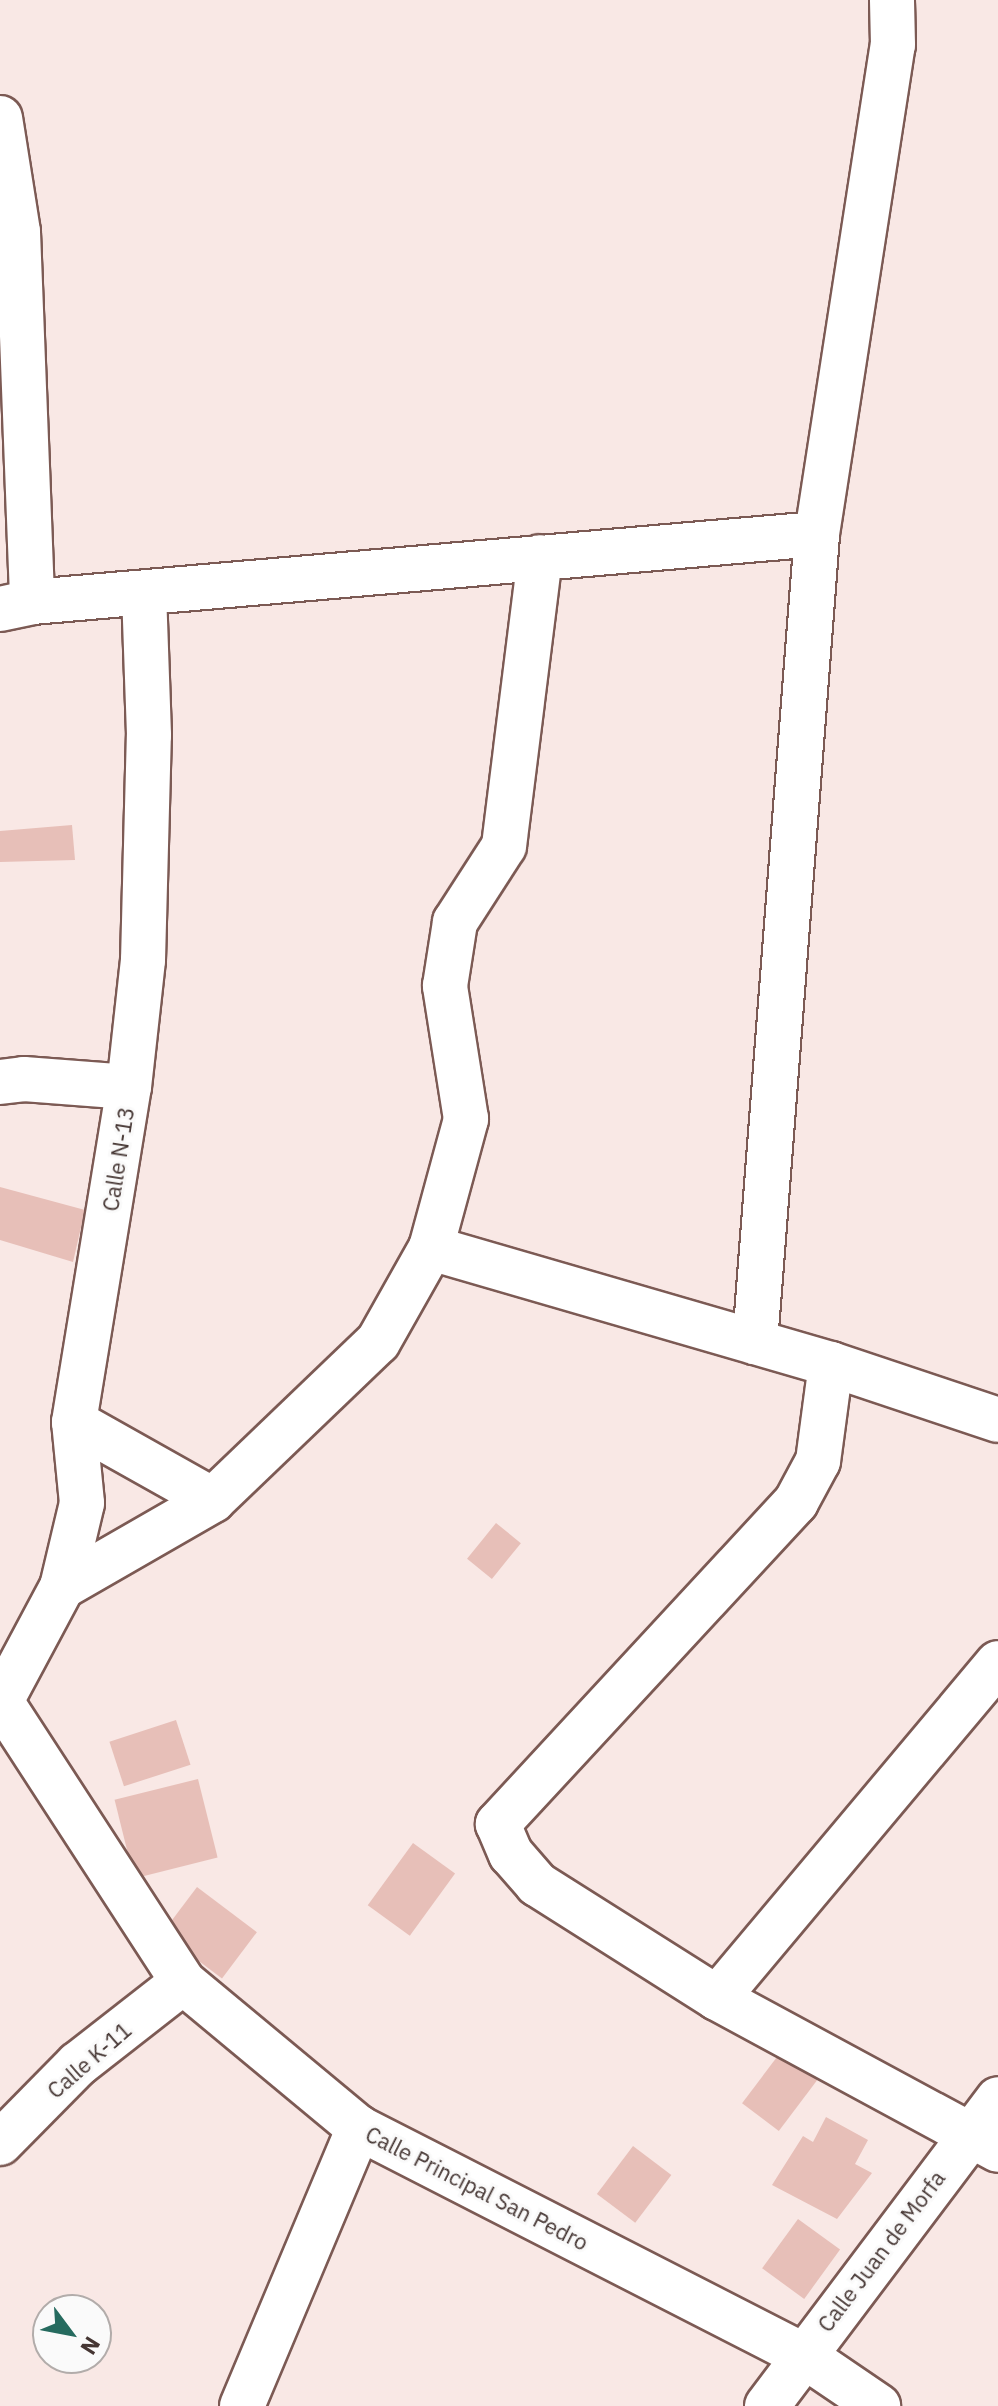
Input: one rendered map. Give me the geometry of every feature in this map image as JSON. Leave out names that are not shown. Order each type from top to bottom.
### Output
[{"type":"street","points":[[755,1342],[817,534],[893,45],[892,0]]},
{"type":"street","points":[[0,118],[18,232],[16,606],[817,534]]},
{"type":"street","points":[[62,1587],[213,1500],[378,1342],[431,1248],[466,1119],[445,986],[455,922],[504,846],[540,557]]},
{"type":"street","name":"Calle N-13","points":[[1,1701],[62,1587],[82,1503],[74,1422],[129,1087],[143,960],[149,765],[144,594]]},
{"type":"street","points":[[8,1076],[129,1087]]},
{"type":"street","points":[[431,1248],[831,1364],[998,1420]]},
{"type":"street","points":[[831,1364],[818,1461],[796,1502],[498,1824],[511,1854],[537,1884],[717,1998],[983,2143]]},
{"type":"street","points":[[74,1422],[213,1500]]},
{"type":"street","points":[[717,1998],[998,1663]]},
{"type":"street","name":"Calle Principal San Pedro","points":[[1,1701],[183,1982],[359,2128],[803,2355],[878,2406]]},
{"type":"street","name":"Calle K-11","points":[[0,2143],[78,2064],[183,1982]]},
{"type":"street","name":"Calle Juan de Morfa","points":[[767,2406],[803,2355],[983,2143],[998,2099]]},
{"type":"street","points":[[242,2406],[359,2128]]},
{"type":"building","points":[[72,825],[75,860],[0,862],[0,831]]},
{"type":"building","points":[[0,1187],[85,1210],[73,1262],[0,1240]]},
{"type":"building","points":[[496,1523],[521,1543],[492,1579],[467,1559]]},
{"type":"building","points":[[176,1720],[191,1765],[124,1786],[109,1742]]},
{"type":"building","points":[[198,1779],[218,1858],[134,1878],[115,1800]]},
{"type":"building","points":[[413,1843],[455,1874],[410,1936],[368,1905]]},
{"type":"building","points":[[197,1887],[257,1932],[222,1978],[162,1933]]},
{"type":"building","points":[[783,2049],[820,2077],[779,2131],[742,2103]]},
{"type":"building","points":[[826,2117],[868,2140],[855,2164],[872,2173],[837,2219],[772,2185],[803,2136],[813,2142]]},
{"type":"building","points":[[633,2146],[671,2175],[635,2223],[597,2194]]},
{"type":"building","points":[[798,2219],[840,2250],[804,2299],[762,2268]]}]
